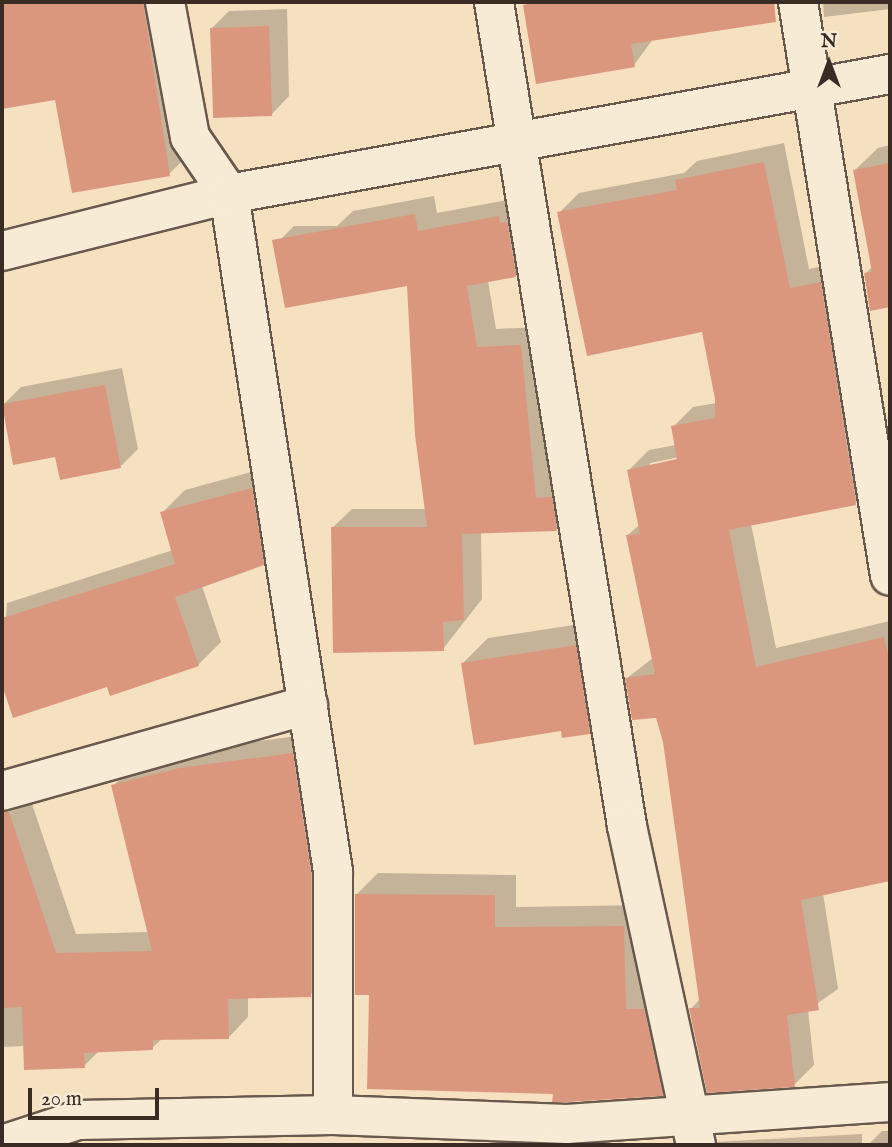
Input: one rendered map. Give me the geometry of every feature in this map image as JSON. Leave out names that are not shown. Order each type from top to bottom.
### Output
[{"type":"street","points":[[165,2],[190,136],[229,194],[308,705],[333,871],[333,1115]]},
{"type":"street","points":[[494,2],[521,140],[627,826],[694,1133]]},
{"type":"street","points":[[798,2],[815,86],[890,576]]},
{"type":"street","points":[[2,251],[229,194],[890,74]]},
{"type":"street","points":[[2,791],[308,705]]},
{"type":"street","points":[[2,1145],[78,1121],[333,1115],[567,1124],[694,1133],[890,1102]]},
{"type":"building","points":[[2,2],[143,2],[170,176],[72,193],[55,100],[2,109]]},
{"type":"building","points":[[542,2],[774,2],[776,22],[631,44],[635,67],[536,84],[523,5]]},
{"type":"building","points":[[269,26],[272,116],[213,118],[210,28]]},
{"type":"building","points":[[764,162],[790,288],[821,282],[856,505],[729,530],[756,667],[884,637],[890,664],[890,881],[801,900],[819,1010],[787,1015],[795,1087],[707,1093],[689,1008],[700,1008],[663,742],[656,718],[632,720],[625,678],[655,674],[626,535],[640,534],[627,470],[677,459],[671,426],[715,418],[715,399],[702,332],[587,356],[557,212],[677,190],[675,180]]},
{"type":"building","points":[[890,163],[890,307],[870,311],[864,273],[872,272],[853,170]]},
{"type":"building","points":[[415,214],[418,231],[499,216],[500,223],[507,222],[516,277],[467,286],[477,347],[521,345],[536,498],[552,497],[557,531],[462,534],[464,620],[443,622],[444,651],[333,653],[331,527],[427,527],[415,435],[407,286],[285,308],[272,240]]},
{"type":"building","points":[[105,385],[121,468],[60,480],[55,457],[13,465],[2,404]]},
{"type":"building","points":[[252,488],[264,565],[175,597],[199,666],[110,696],[107,687],[13,718],[2,685],[2,618],[175,564],[160,512]]},
{"type":"building","points":[[576,645],[590,734],[562,738],[561,731],[474,745],[461,663]]},
{"type":"building","points":[[293,753],[311,873],[311,997],[228,999],[229,1039],[153,1040],[153,1050],[84,1053],[85,1068],[24,1070],[22,1007],[2,1008],[2,812],[9,812],[56,953],[152,951],[111,785],[179,768]]},
{"type":"building","points":[[355,894],[495,895],[495,927],[624,926],[626,1009],[644,1009],[663,1096],[552,1102],[553,1094],[367,1089],[369,995],[355,995]]}]
